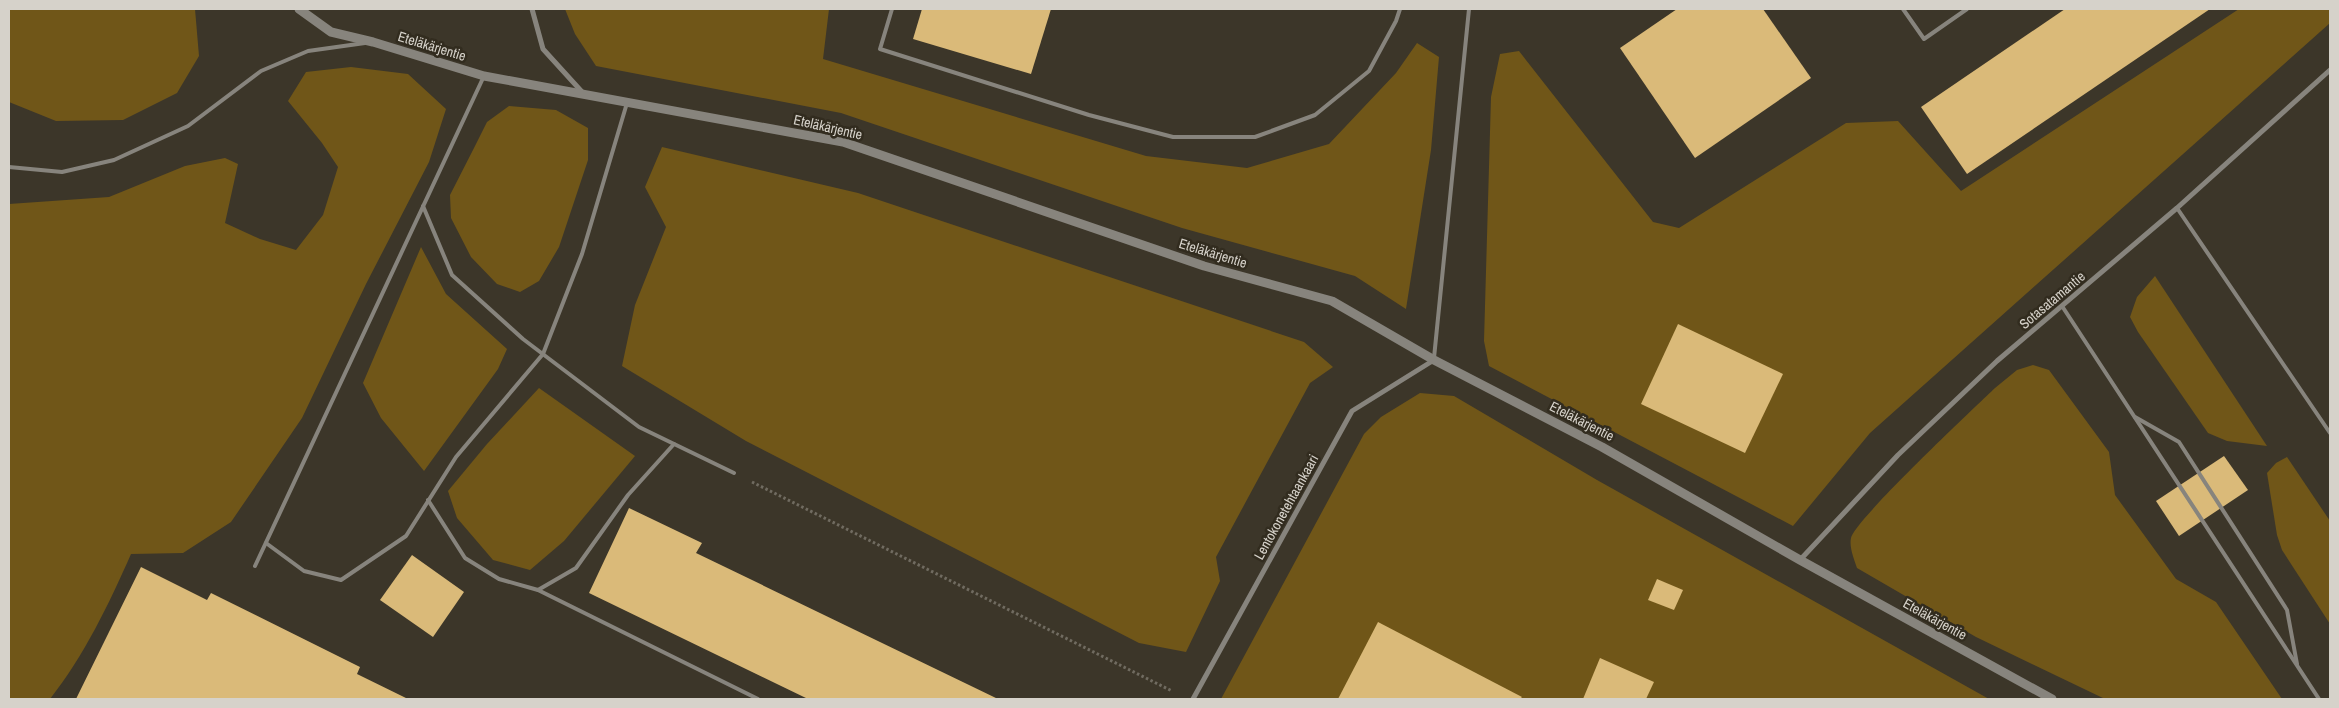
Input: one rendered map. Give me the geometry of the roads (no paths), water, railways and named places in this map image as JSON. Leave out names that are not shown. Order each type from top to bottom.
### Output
[{"type":"street","name":"Eteläkärjentie","points":[[299,9],[331,32],[373,42],[484,76],[628,101],[842,142],[1204,266],[1332,301],[1434,360],[1602,446],[1800,560],[2052,699]]},
{"type":"street","points":[[532,9],[543,49],[583,94]]},
{"type":"street","name":"Sotasatamantie","points":[[1800,560],[1898,455],[1998,361],[2177,208],[2330,70]]},
{"type":"street","name":"Lentokonetehtaankaari","points":[[1193,699],[1352,412],[1434,360]]},
{"type":"lane","points":[[892,9],[880,49],[1089,115],[1173,137],[1255,137],[1315,114],[1369,71],[1396,21],[1400,9]]},
{"type":"lane","points":[[1434,360],[1469,9]]},
{"type":"lane","points":[[1903,9],[1924,39],[1967,9]]},
{"type":"lane","points":[[9,167],[62,172],[114,160],[188,126],[261,71],[308,51],[373,42]]},
{"type":"lane","points":[[255,566],[484,76]]},
{"type":"lane","points":[[266,543],[304,571],[341,580],[406,536],[456,457],[543,354],[582,254],[628,101]]},
{"type":"lane","points":[[423,206],[452,275],[523,339],[639,427],[734,473]]},
{"type":"lane","points":[[2177,208],[2330,433]]},
{"type":"lane","points":[[2062,306],[2319,699]]},
{"type":"lane","points":[[2134,417],[2179,442],[2287,610],[2298,667]]},
{"type":"lane","points":[[538,590],[576,568],[628,494],[674,444]]},
{"type":"lane","points":[[428,500],[465,558],[499,579],[538,590],[758,699]]}]
